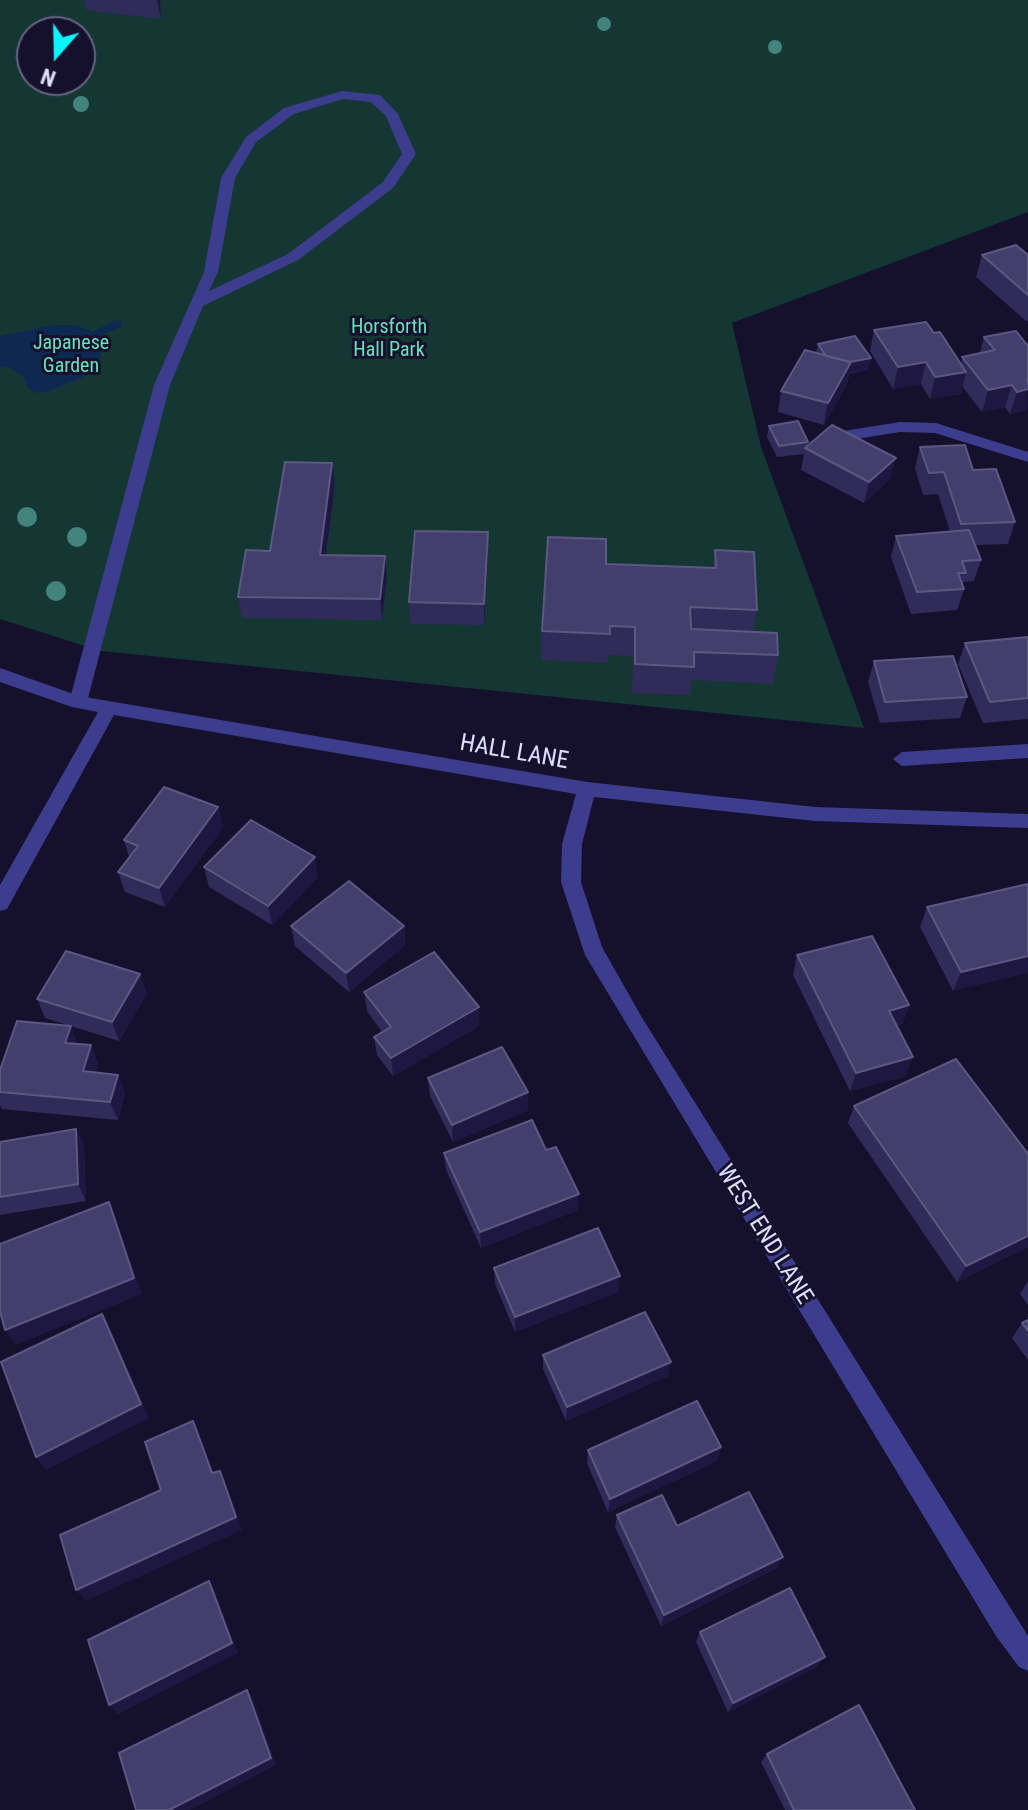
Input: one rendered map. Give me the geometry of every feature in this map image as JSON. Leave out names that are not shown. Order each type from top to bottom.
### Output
[{"type":"street","points":[[78,702],[162,385],[197,303],[211,272],[228,178],[251,140],[289,111],[342,95],[375,98],[392,114],[409,154],[388,185],[293,257],[197,303]]},
{"type":"street","points":[[825,439],[900,427],[936,428],[1028,457]]},
{"type":"street","name":"HALL LANE","points":[[0,675],[78,702],[587,789],[815,814],[1028,821]]},
{"type":"street","points":[[0,903],[109,708]]},
{"type":"street","points":[[902,759],[1028,751]]},
{"type":"street","name":"WEST END LANE","points":[[587,789],[572,844],[571,882],[592,949],[997,1613],[1028,1658]]},
{"type":"green space","name":"Horsforth Hall Park","points":[[0,0],[1028,0],[1028,212],[732,323],[761,447],[864,728],[101,651],[0,619]]},
{"type":"water","points":[[53,325],[76,325],[90,331],[101,343],[101,358],[92,373],[47,392],[36,393],[27,387],[24,377],[7,366],[0,367],[0,336]]},
{"type":"building","points":[[1016,245],[1028,255],[1028,295],[982,255]]},
{"type":"building","points":[[926,322],[934,333],[940,332],[966,372],[935,377],[926,362],[898,367],[874,330]]},
{"type":"building","points":[[1016,331],[1028,346],[1028,389],[1017,392],[1012,385],[988,390],[962,357],[995,350],[984,337]]},
{"type":"building","points":[[855,336],[871,358],[850,362],[826,356],[818,344]]},
{"type":"building","points":[[805,350],[851,362],[828,403],[781,391]]},
{"type":"building","points":[[798,421],[808,442],[779,446],[769,426]]},
{"type":"building","points":[[832,425],[896,458],[869,482],[805,448]]},
{"type":"building","points":[[965,445],[973,470],[996,469],[1015,522],[961,524],[944,472],[929,473],[920,447]]},
{"type":"building","points":[[285,462],[332,463],[320,555],[385,556],[380,599],[238,597],[246,550],[270,551]]},
{"type":"building","points":[[969,530],[981,560],[962,561],[966,573],[958,573],[964,589],[917,592],[896,536]]},
{"type":"building","points":[[415,531],[488,532],[484,604],[409,602]]},
{"type":"building","points":[[548,537],[606,539],[606,564],[716,568],[715,550],[754,552],[757,610],[690,607],[691,629],[777,633],[778,655],[694,652],[694,667],[635,664],[635,627],[610,626],[610,634],[542,631]]},
{"type":"building","points":[[1028,637],[1028,698],[990,702],[965,643]]},
{"type":"building","points":[[953,656],[967,697],[885,702],[874,661]]},
{"type":"building","points":[[164,787],[218,807],[159,888],[118,872],[138,846],[124,840]]},
{"type":"building","points":[[251,820],[315,857],[268,906],[204,867]]},
{"type":"building","points":[[349,881],[404,926],[346,973],[291,926]]},
{"type":"building","points":[[1028,884],[1028,956],[961,972],[927,907]]},
{"type":"building","points":[[872,936],[909,1005],[889,1011],[913,1057],[856,1073],[797,955]]},
{"type":"building","points":[[66,951],[140,974],[112,1022],[37,999]]},
{"type":"building","points":[[434,952],[479,1007],[391,1058],[374,1037],[391,1027],[364,992]]},
{"type":"building","points":[[17,1021],[71,1026],[65,1043],[91,1045],[83,1071],[118,1075],[110,1102],[0,1092],[0,1070]]},
{"type":"building","points":[[502,1047],[528,1092],[452,1125],[428,1078]]},
{"type":"building","points":[[956,1059],[1028,1154],[1028,1236],[966,1266],[854,1106]]},
{"type":"building","points":[[532,1120],[546,1150],[556,1147],[579,1194],[480,1232],[444,1153]]},
{"type":"building","points":[[76,1129],[78,1184],[0,1197],[0,1142]]},
{"type":"building","points":[[109,1202],[134,1278],[5,1330],[0,1311],[0,1244]]},
{"type":"building","points":[[598,1228],[620,1276],[515,1317],[494,1268]]},
{"type":"building","points":[[645,1312],[671,1362],[567,1407],[543,1355]]},
{"type":"building","points":[[102,1314],[141,1404],[36,1457],[1,1362]]},
{"type":"building","points":[[697,1401],[721,1447],[610,1499],[588,1450]]},
{"type":"building","points":[[193,1421],[212,1473],[220,1471],[236,1517],[76,1590],[60,1535],[161,1490],[145,1442]]},
{"type":"building","points":[[749,1492],[783,1557],[664,1615],[617,1515],[662,1495],[677,1526]]},
{"type":"building","points":[[209,1581],[232,1643],[109,1705],[88,1640]]},
{"type":"building","points":[[790,1588],[825,1657],[733,1703],[700,1632]]},
{"type":"building","points":[[247,1690],[271,1758],[169,1810],[136,1810],[119,1753]]},
{"type":"building","points":[[859,1705],[915,1810],[794,1810],[767,1754]]},
{"type":"waterway","points":[[93,335],[116,324]]},
{"type":"park label","name":"Japanese Garden","points":[[71,356]]}]
